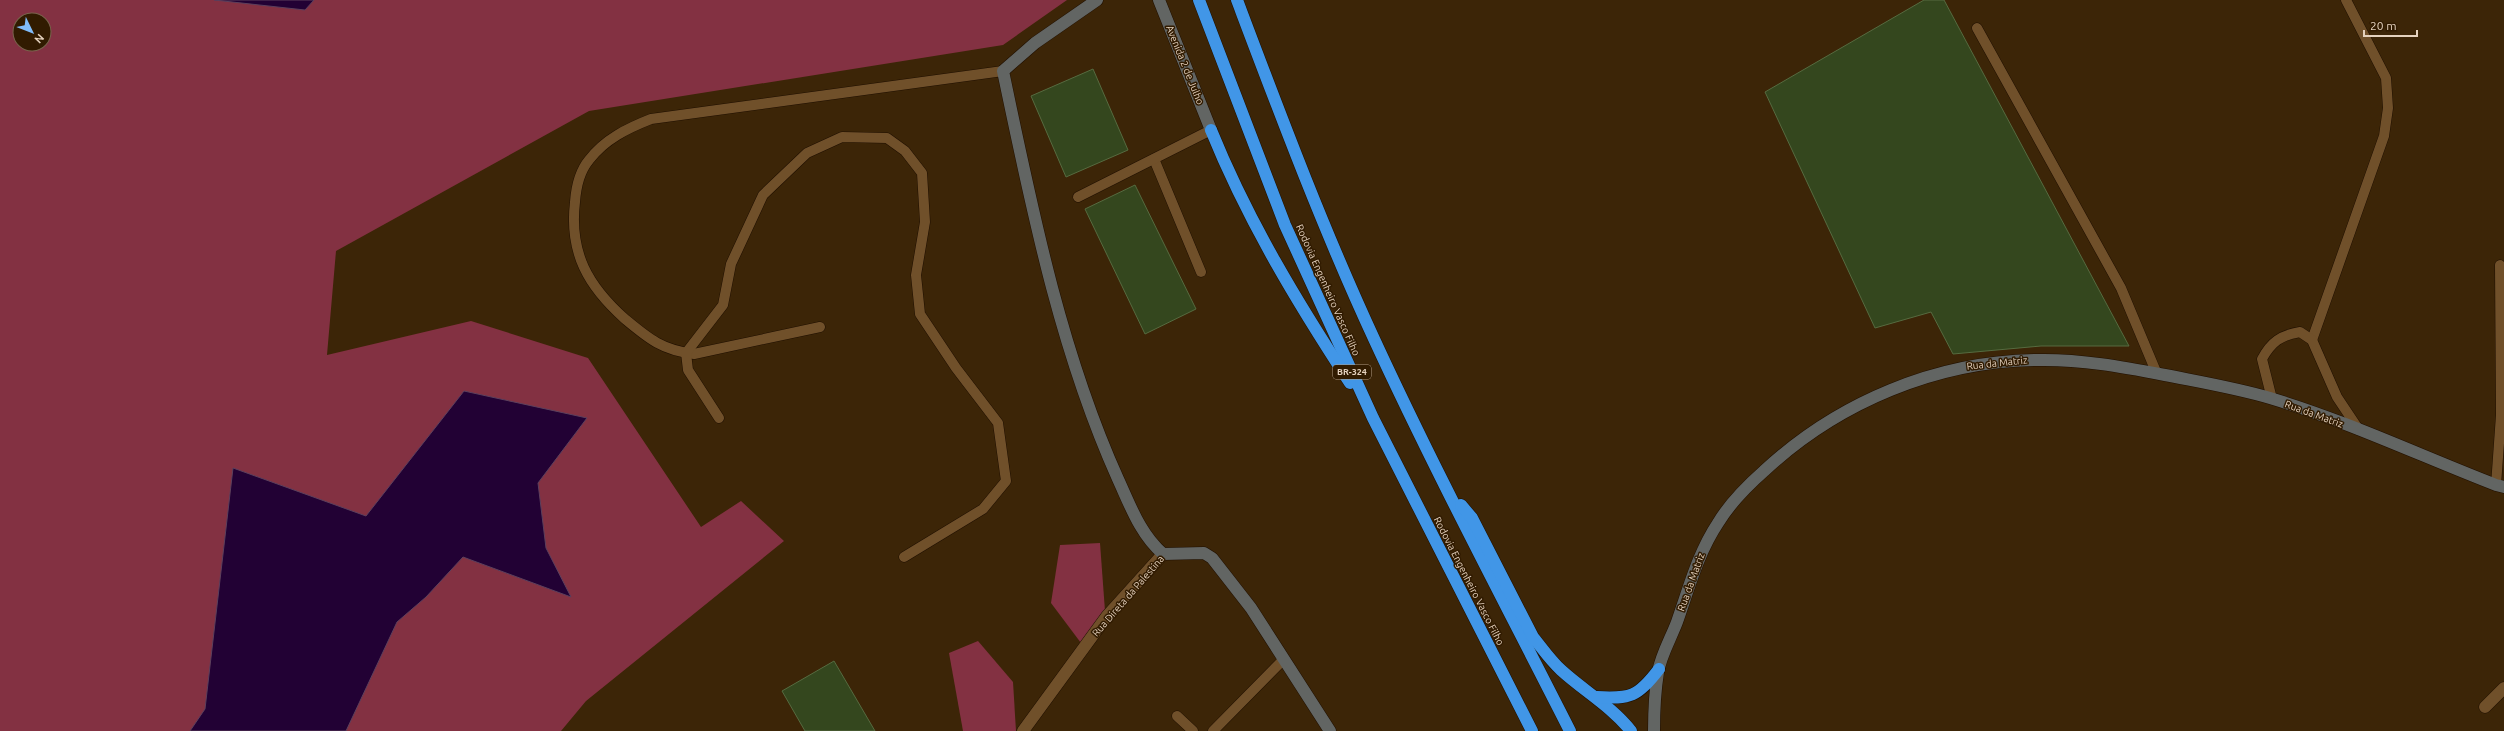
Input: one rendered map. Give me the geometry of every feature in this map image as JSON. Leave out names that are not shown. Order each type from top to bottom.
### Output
[{"type":"highway","name":"Rodovia Engenheiro Vasco Filho","points":[[1199,0],[1285,225],[1372,418],[1532,731]]},
{"type":"highway","name":"BR-324","points":[[1237,0],[1293,147],[1371,331],[1446,488],[1567,727]]},
{"type":"highway","points":[[1211,130],[1244,205],[1269,252],[1295,298],[1372,418]]},
{"type":"highway","points":[[1446,488],[1472,518],[1533,637],[1560,669],[1596,697],[1631,731]]},
{"type":"highway","points":[[1596,697],[1621,699],[1632,695],[1642,689],[1659,669]]},
{"type":"main road","points":[[1097,0],[1035,43],[1003,71],[1030,197],[1072,361],[1104,448],[1139,524],[1163,554]]},
{"type":"main road","name":"Avenida 2 de Julho","points":[[1159,0],[1211,130]]},
{"type":"main road","name":"Rua da Matriz","points":[[1654,731],[1659,669],[1699,556],[1718,522],[1745,489],[1774,461],[1806,437],[1846,412],[1889,390],[1931,375],[1969,365],[2039,360],[2111,366],[2158,374],[2272,399],[2359,430],[2500,486]]},
{"type":"main road","name":"Rua Direta da Palestina","points":[[1163,554],[1204,553],[1212,558],[1251,608],[1330,731]]},
{"type":"street","name":"Rua Direta da Palestina","points":[[1023,731],[1107,616],[1163,554]]},
{"type":"street","points":[[2485,707],[2504,688]]},
{"type":"lane","points":[[2312,340],[2384,136],[2388,108],[2386,78],[2346,0]]},
{"type":"lane","points":[[1977,28],[2121,288],[2158,374]]},
{"type":"lane","points":[[820,327],[694,354],[659,346],[615,310],[591,283],[580,262],[575,242],[573,219],[577,184],[588,160],[604,144],[627,128],[651,119],[1003,71]]},
{"type":"lane","points":[[1078,197],[1211,130]]},
{"type":"lane","points":[[719,418],[688,370],[686,353],[723,305],[731,264],[763,195],[807,153],[842,136],[887,138],[905,151],[922,173],[924,222],[916,275],[920,314],[956,368],[998,423],[1006,481],[983,509],[904,557]]},
{"type":"lane","points":[[1154,159],[1201,272]]},
{"type":"lane","points":[[2500,265],[2500,486]]},
{"type":"lane","points":[[2272,399],[2262,359],[2266,351],[2285,334],[2300,332],[2312,340],[2338,397],[2359,430]]},
{"type":"lane","points":[[1213,731],[1284,659]]},
{"type":"lane","points":[[1177,716],[1193,731]]},
{"type":"lane","points":[[1567,727],[1575,731]]},
{"type":"shaded area","points":[[0,0],[1067,0],[1003,45],[589,111],[336,251],[327,355],[471,321],[588,358],[701,527],[741,501],[784,541],[586,701],[561,731],[0,731]]},
{"type":"shaded area","points":[[214,0],[314,0],[305,10]]},
{"type":"shaded area","points":[[464,391],[587,418],[538,483],[546,548],[571,597],[463,557],[426,597],[397,622],[346,731],[190,731],[205,709],[233,468],[366,516]]},
{"type":"shaded area","points":[[1100,543],[1105,611],[1081,643],[1051,603],[1060,545]]},
{"type":"shaded area","points":[[978,641],[1013,682],[1016,731],[963,731],[949,653]]},
{"type":"building","points":[[1924,0],[1944,0],[2129,346],[2041,346],[1953,354],[1931,312],[1875,328],[1765,92]]},
{"type":"building","points":[[1093,69],[1128,150],[1066,177],[1031,96]]},
{"type":"building","points":[[1135,185],[1196,309],[1145,334],[1085,209]]},
{"type":"building","points":[[834,661],[875,731],[805,731],[782,691]]}]
